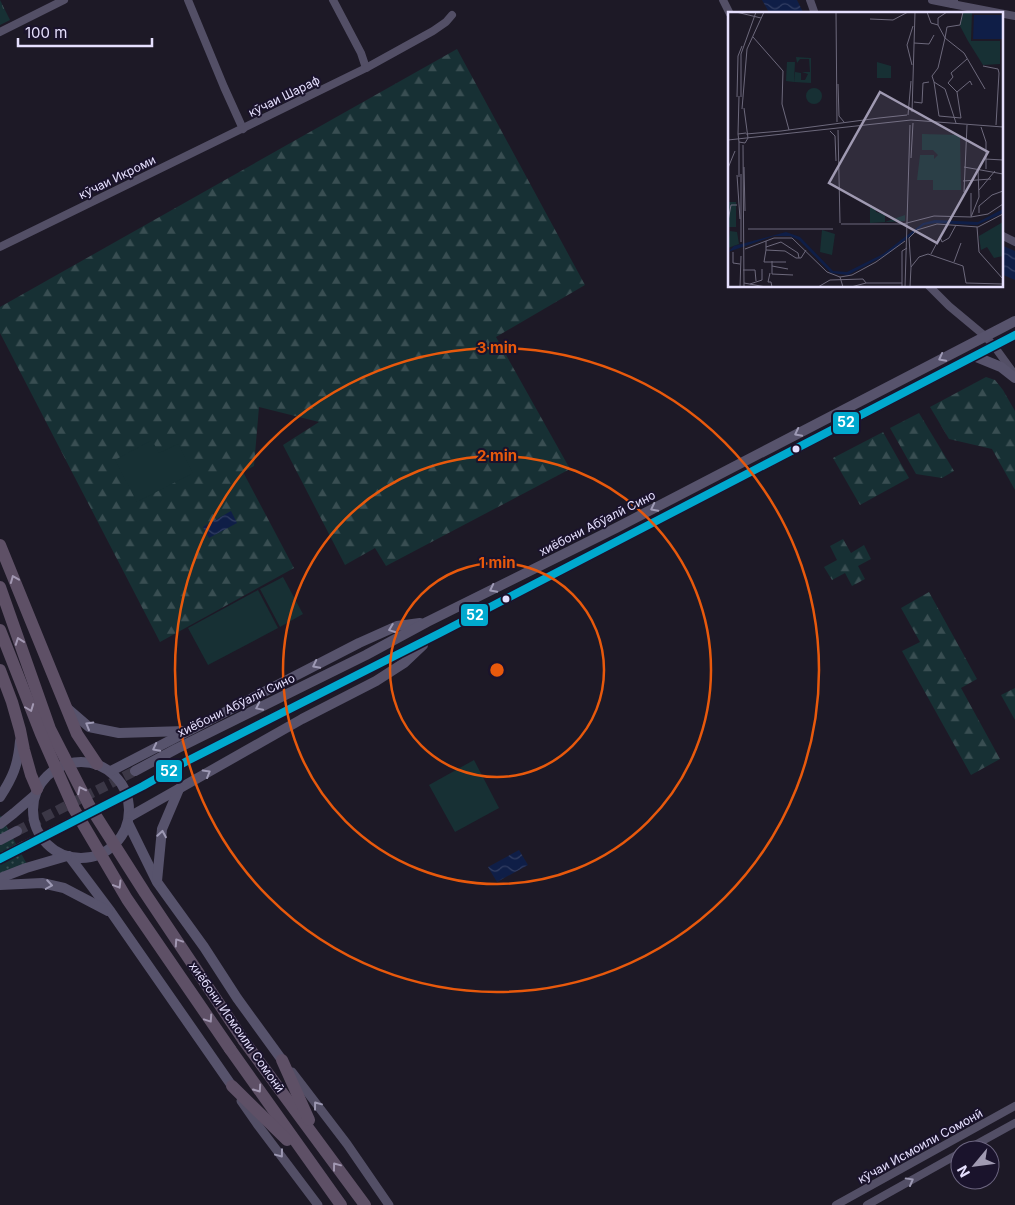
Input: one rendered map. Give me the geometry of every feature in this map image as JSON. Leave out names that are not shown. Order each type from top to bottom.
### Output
[{"type":"highway","points":[[0,545],[77,734],[97,764]]},
{"type":"highway","name":"хиёбони Исмоили Сомонӣ","points":[[0,587],[50,730],[89,805],[145,893],[244,1040],[365,1205]]},
{"type":"highway","name":"хиёбони Исмоили Сомонӣ","points":[[0,630],[40,734],[74,809],[127,899],[230,1049],[341,1205]]},
{"type":"highway","points":[[0,670],[12,702],[36,792]]},
{"type":"highway","points":[[282,1060],[320,1145]]},
{"type":"highway","points":[[232,1086],[310,1162]]},
{"type":"main road","name":"хиёбони Абӯалӣ Сино","points":[[135,771],[616,528],[1015,321]]},
{"type":"main road","name":"хиёбони Абӯалӣ Сино","points":[[143,786],[188,761],[1015,335]]},
{"type":"main road","points":[[974,356],[1001,367],[1015,376]]},
{"type":"main road","points":[[111,771],[359,643],[397,626],[427,622]]},
{"type":"main road","points":[[129,820],[179,789],[302,719],[376,681],[404,663],[433,636]]},
{"type":"main road","points":[[65,706],[89,727],[119,733],[188,731]]},
{"type":"main road","points":[[0,796],[10,781],[18,757],[20,730]]},
{"type":"main road","points":[[0,824],[36,792],[45,777],[56,768],[68,763],[83,761],[97,764],[111,771],[120,780],[126,791],[129,804],[129,820],[123,834],[105,852],[87,858],[68,856],[55,850],[38,832],[34,820],[33,807],[36,792]]},
{"type":"main road","points":[[157,882],[162,829],[179,789]]},
{"type":"main road","points":[[129,820],[157,882],[282,1060]]},
{"type":"main road","points":[[0,840],[17,831]]},
{"type":"main road","points":[[0,858],[24,846]]},
{"type":"main road","points":[[0,878],[26,868],[68,856]]},
{"type":"main road","points":[[68,856],[111,912],[232,1086]]},
{"type":"main road","points":[[0,885],[42,884],[64,888],[111,912]]},
{"type":"street","points":[[0,32],[64,0]]},
{"type":"street","name":"кӯчаи Шараф","points":[[189,0],[224,88],[244,128],[366,68],[433,31],[452,15]]},
{"type":"street","points":[[333,0],[361,53],[366,68]]},
{"type":"street","points":[[723,0],[729,12]]},
{"type":"street","points":[[810,2],[819,0]]},
{"type":"street","points":[[932,0],[953,2],[997,12]]},
{"type":"street","points":[[1002,13],[1015,16]]},
{"type":"street","name":"кӯчаи Икроми","points":[[0,247],[244,128]]},
{"type":"street","points":[[1002,236],[1015,242]]},
{"type":"street","points":[[931,288],[986,336],[1015,376]]},
{"type":"street","points":[[282,1060],[347,1144],[389,1205]]},
{"type":"street","points":[[232,1086],[257,1124],[318,1205]]},
{"type":"street","name":"кӯчаи Исмоили Сомонӣ","points":[[836,1205],[1015,1106]]},
{"type":"street","name":"кӯчаи Исмоили Сомонӣ","points":[[984,1140],[1015,1123]]},
{"type":"street","points":[[923,1157],[930,1170]]},
{"type":"street","name":"кӯчаи Исмоили Сомонӣ","points":[[868,1205],[950,1159]]},
{"type":"green space","points":[[0,0],[10,20],[0,25]]},
{"type":"green space","points":[[457,49],[585,285],[496,337],[570,469],[386,566],[375,548],[345,565],[283,445],[319,422],[259,407],[254,466],[243,472],[294,568],[160,642],[0,333],[0,307]]},
{"type":"green space","points":[[986,377],[995,380],[1015,411],[1015,490],[992,449],[949,439],[930,407]]},
{"type":"green space","points":[[919,413],[954,471],[942,478],[916,474],[890,428]]},
{"type":"green space","points":[[883,432],[909,478],[860,505],[833,458]]},
{"type":"green space","points":[[152,440],[159,453],[178,444],[193,473],[137,502],[115,460]]},
{"type":"green space","points":[[843,539],[851,553],[864,545],[871,559],[858,566],[865,579],[852,586],[845,573],[832,580],[824,567],[837,560],[830,546]]},
{"type":"green space","points":[[283,577],[303,614],[280,627],[260,589]]},
{"type":"green space","points":[[258,590],[278,628],[208,665],[188,628]]},
{"type":"green space","points":[[929,592],[977,679],[961,688],[1000,759],[971,775],[902,651],[920,642],[901,608]]},
{"type":"green space","points":[[1015,688],[1015,720],[1001,695]]},
{"type":"green space","points":[[474,760],[499,808],[455,832],[429,785]]},
{"type":"green space","points":[[0,816],[29,868],[0,883]]},
{"type":"water","points":[[762,0],[797,0],[803,12],[769,12]]},
{"type":"water","points":[[1002,245],[1015,251],[1015,280],[1002,274]]},
{"type":"water","points":[[231,511],[237,523],[209,538],[203,527]]},
{"type":"water","points":[[519,850],[528,865],[497,882],[488,867]]},
{"type":"tunnel","points":[[17,831],[135,771]]},
{"type":"tunnel","points":[[24,846],[143,786]]},
{"type":"transit line","name":"52","points":[[0,859],[1015,335]]}]
